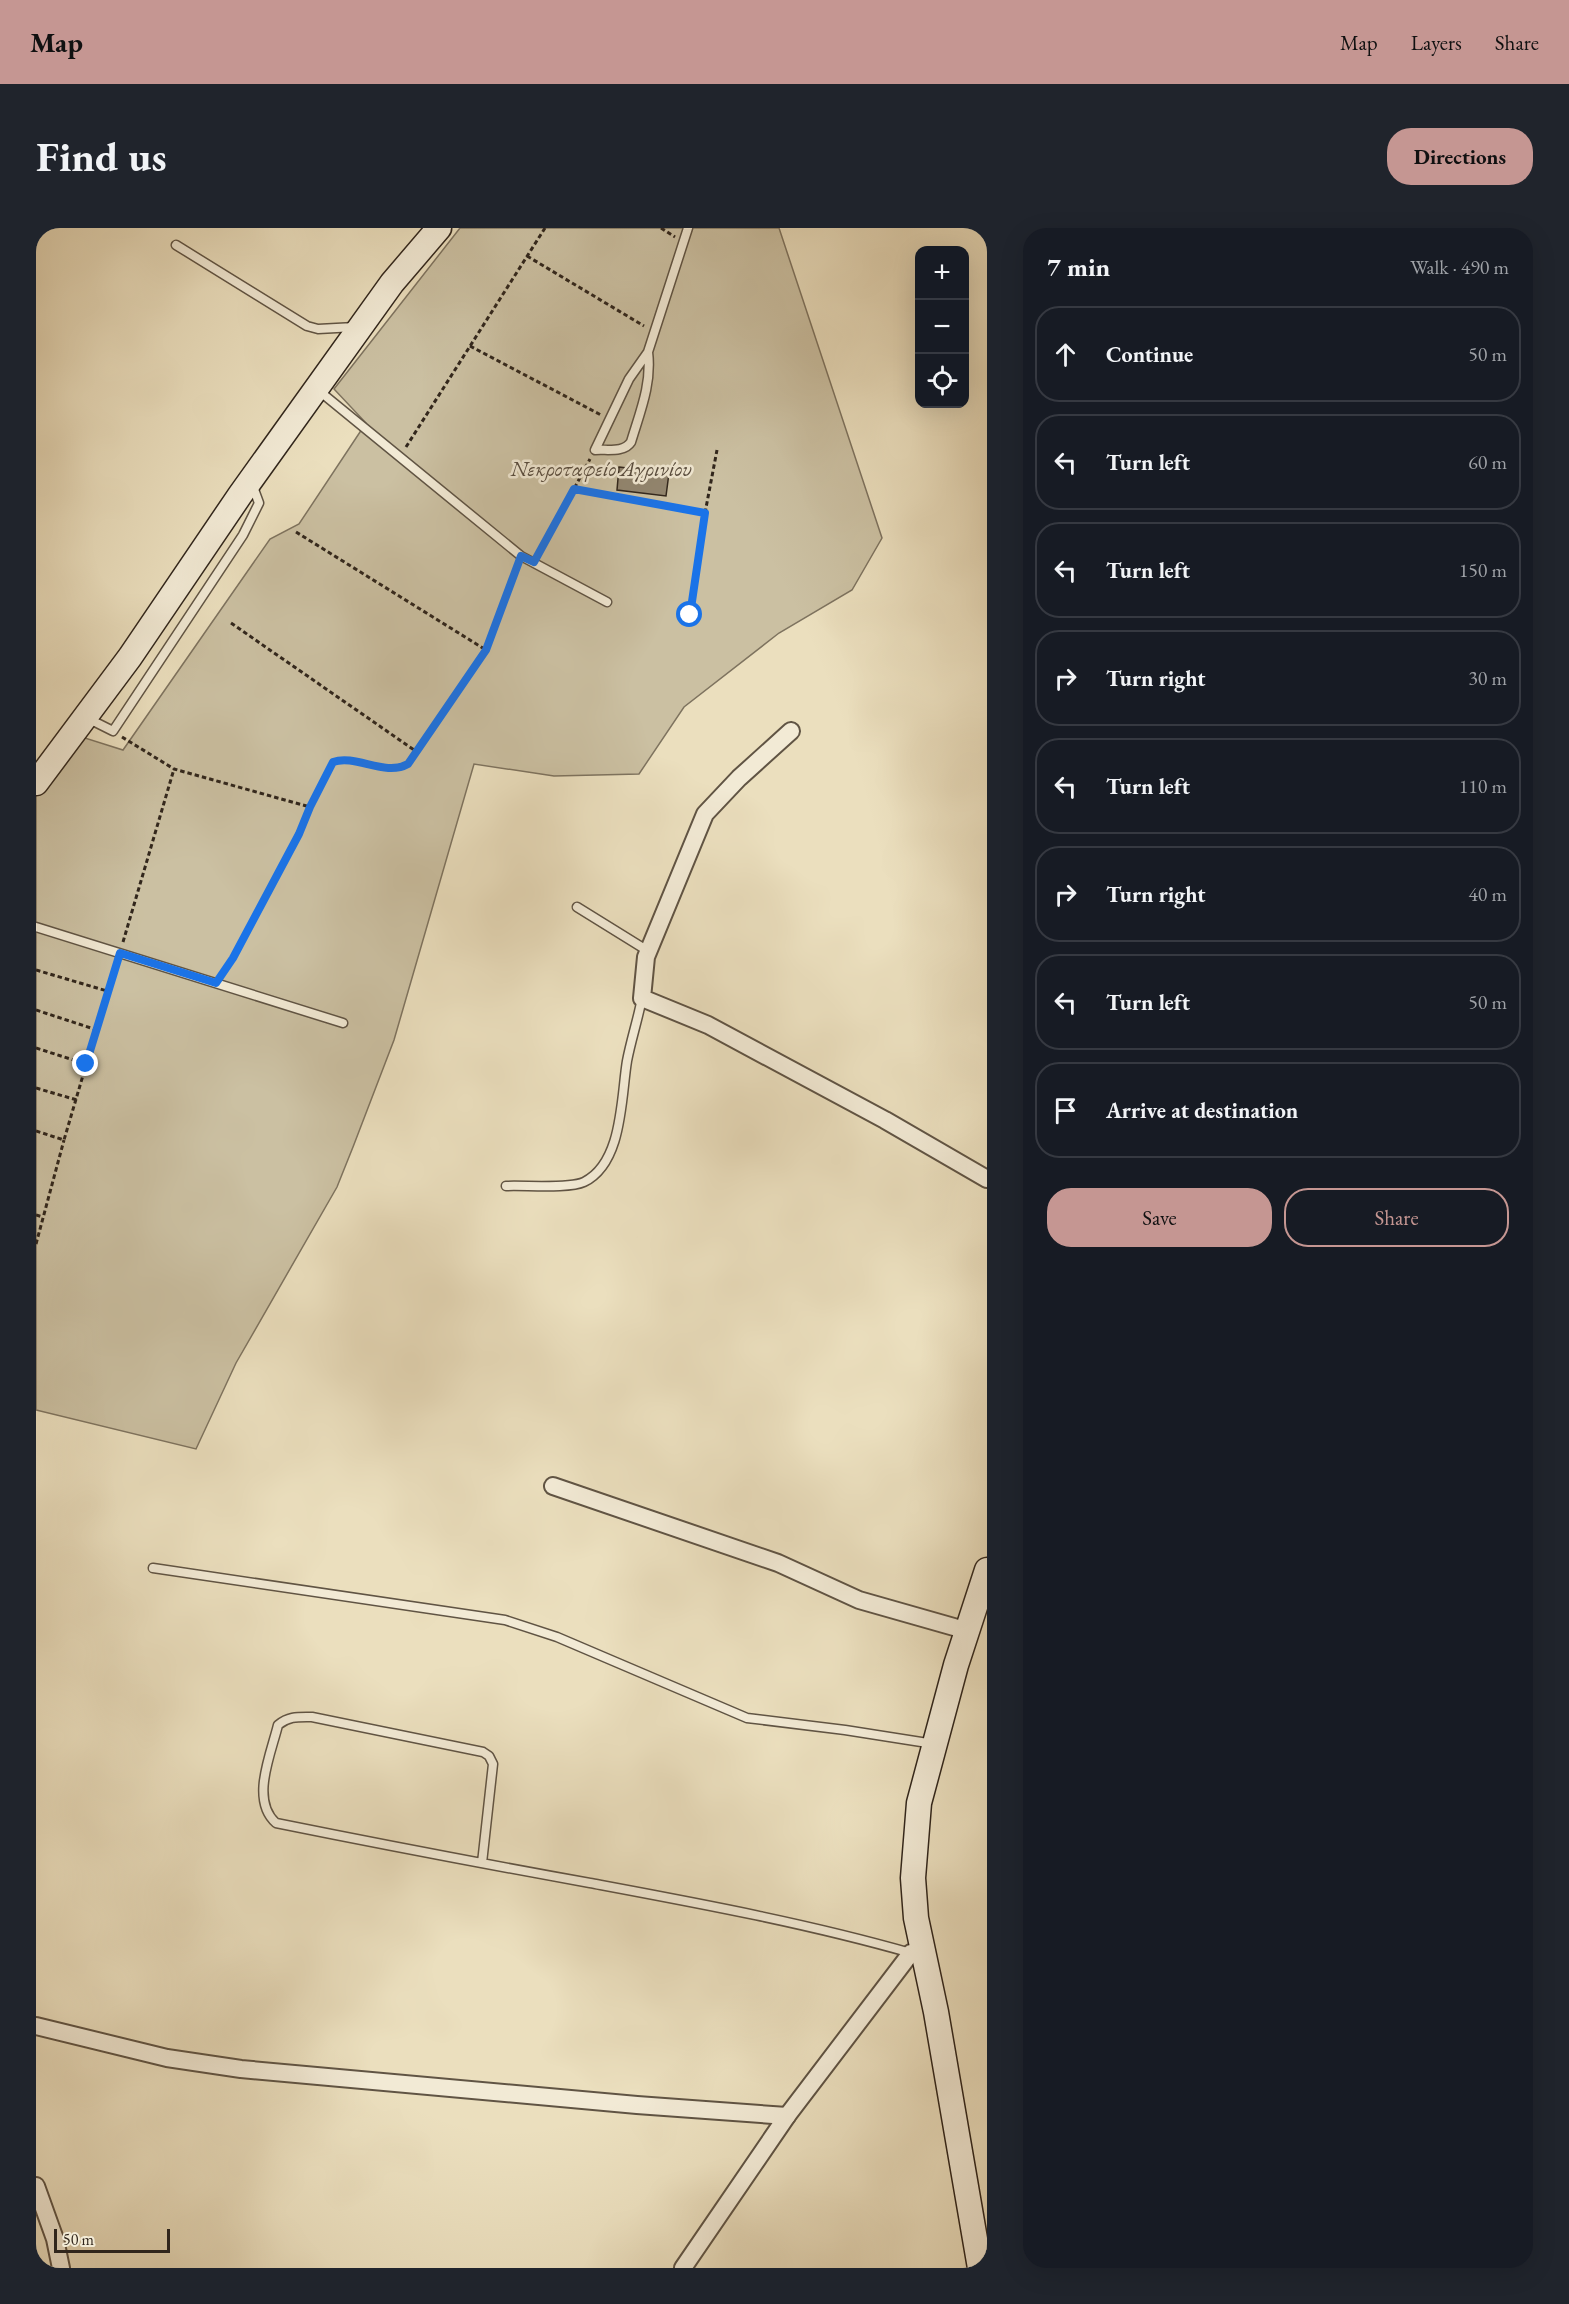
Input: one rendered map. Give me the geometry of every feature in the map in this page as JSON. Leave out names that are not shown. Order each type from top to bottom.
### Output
[{"type":"street","points":[[36,783],[130,657],[251,481],[392,283],[439,228]]},
{"type":"street","points":[[791,731],[739,778],[705,814],[648,951],[642,998],[708,1025],[885,1120],[987,1179]]},
{"type":"street","points":[[553,1486],[778,1563],[849,1596],[968,1631]]},
{"type":"street","points":[[980,2268],[981,2235],[917,1955],[913,1878],[919,1803],[956,1665],[987,1570]]},
{"type":"street","points":[[683,2268],[787,2116],[917,1955]]},
{"type":"street","points":[[36,2026],[167,2058],[241,2069],[637,2105],[787,2116]]},
{"type":"street","points":[[36,2186],[52,2231],[61,2268]]},
{"type":"lane","points":[[648,352],[650,370],[648,385],[631,442],[623,449],[595,450],[608,418],[629,379],[648,352],[688,228]]},
{"type":"lane","points":[[176,245],[307,326],[361,327]]},
{"type":"lane","points":[[317,389],[521,556],[607,602]]},
{"type":"lane","points":[[86,717],[114,731],[243,535],[258,503],[251,481]]},
{"type":"lane","points":[[577,907],[648,951]]},
{"type":"lane","points":[[36,927],[343,1023]]},
{"type":"lane","points":[[506,1186],[576,1185],[588,1179],[601,1166],[616,1137],[628,1056],[642,998]]},
{"type":"lane","points":[[153,1568],[505,1620],[557,1637],[747,1718],[934,1744]]},
{"type":"lane","points":[[482,1863],[493,1764],[489,1756],[483,1752],[312,1717],[294,1717],[278,1725],[264,1783],[264,1807],[268,1816],[276,1823],[482,1863],[677,1900],[855,1938],[917,1955]]},
{"type":"path","points":[[400,456],[545,228]]},
{"type":"path","points":[[527,256],[654,333]]},
{"type":"path","points":[[470,346],[608,418]]},
{"type":"path","points":[[534,562],[595,450]]},
{"type":"path","points":[[690,615],[717,450]]},
{"type":"path","points":[[574,489],[705,513]]},
{"type":"path","points":[[296,532],[486,650]]},
{"type":"path","points":[[216,983],[233,958],[299,834],[333,762],[345,761],[392,768],[408,764],[486,650],[521,556]]},
{"type":"path","points":[[231,623],[417,752]]},
{"type":"path","points":[[114,731],[174,769],[310,807]]},
{"type":"path","points":[[36,1244],[107,991],[174,769]]},
{"type":"path","points":[[36,970],[107,991]]},
{"type":"path","points":[[36,1010],[97,1030]]},
{"type":"path","points":[[36,1048],[86,1064]]},
{"type":"path","points":[[36,1088],[77,1100]]},
{"type":"path","points":[[36,1131],[64,1140]]},
{"type":"path","points":[[36,1215],[44,1217]]},
{"type":"green space","name":"Νεκροταφείο Αγρινίου","points":[[460,228],[779,228],[882,538],[852,590],[779,633],[684,707],[639,774],[554,776],[474,764],[394,1040],[337,1187],[236,1363],[196,1449],[36,1410],[36,796],[82,737],[123,750],[270,539],[299,524],[366,423],[334,389]]},
{"type":"building","points":[[619,467],[669,473],[666,496],[617,490]]},
{"type":"route","points":[[86,1064],[120,953],[216,983],[233,958],[299,834],[333,762],[345,761],[392,768],[408,764],[486,650],[521,556],[534,562],[574,489],[705,513],[690,615]]}]
